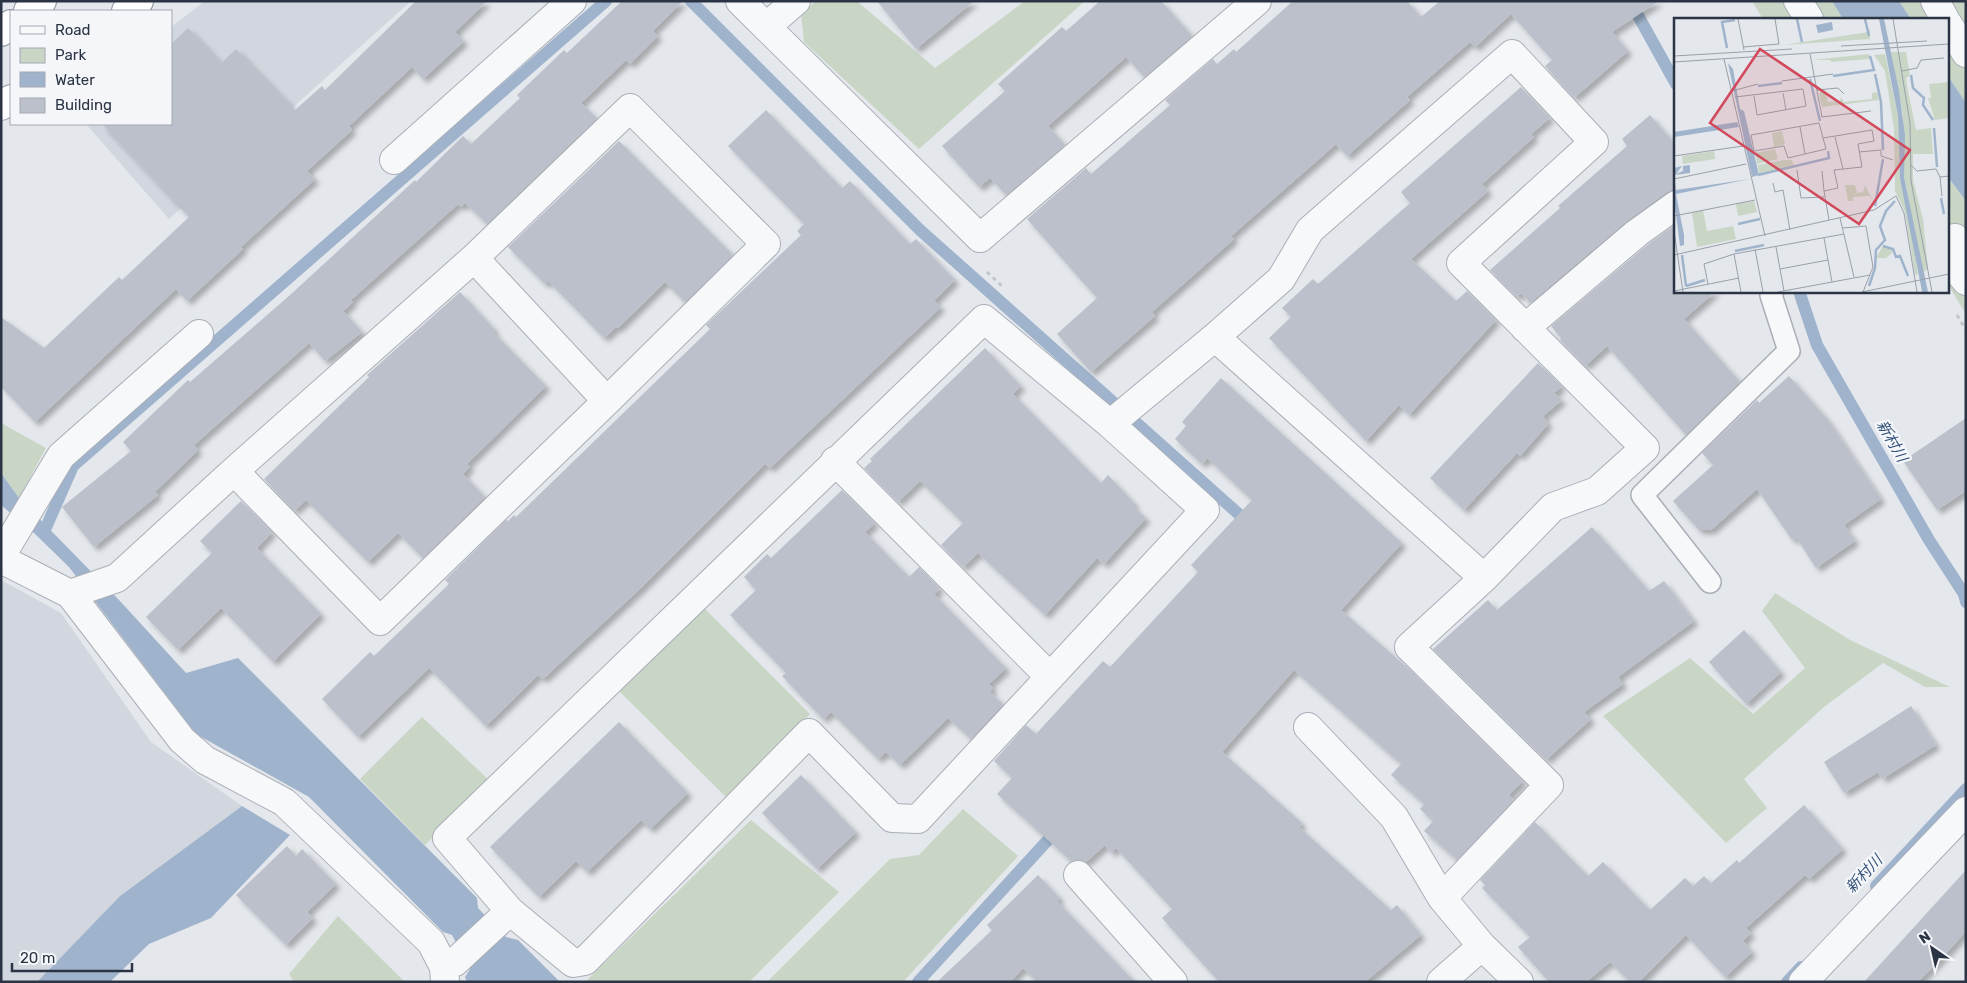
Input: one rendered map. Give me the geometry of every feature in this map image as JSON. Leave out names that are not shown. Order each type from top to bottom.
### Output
[{"type":"highway","points":[[29,10],[42,1]]},
{"type":"highway","points":[[127,10],[139,1]]},
{"type":"street","points":[[394,160],[572,1]]},
{"type":"street","points":[[740,1],[980,238],[1257,1]]},
{"type":"street","points":[[766,27],[796,1]]},
{"type":"street","points":[[1798,1],[1808,18]]},
{"type":"street","points":[[1935,1],[1944,18]]},
{"type":"street","points":[[1950,27],[1966,53]]},
{"type":"street","points":[[1121,415],[1281,279],[1310,230],[1512,54],[1594,142],[1461,263],[1644,448],[1596,491],[1553,507],[1484,578],[1409,647],[1549,785],[1442,898]]},
{"type":"street","points":[[75,592],[117,578],[234,471],[474,258],[630,108],[766,244],[607,401],[380,620],[234,471]]},
{"type":"street","points":[[1525,328],[1637,233],[1674,207]]},
{"type":"street","points":[[1956,239],[1958,271],[1966,281]]},
{"type":"street","points":[[474,258],[607,401]]},
{"type":"street","points":[[984,319],[1121,415],[1205,510],[918,819],[892,818],[809,733],[585,961],[573,963],[506,914],[447,838],[835,461],[984,319]]},
{"type":"street","points":[[199,334],[61,456],[1,558],[75,592],[182,740],[205,760],[284,802],[431,942],[448,970],[506,914]]},
{"type":"street","points":[[1215,337],[1484,578]]},
{"type":"street","points":[[835,461],[1050,676]]},
{"type":"street","points":[[1308,727],[1394,817],[1442,898],[1482,946],[1519,982]]},
{"type":"street","points":[[1803,982],[1966,811]]},
{"type":"street","points":[[1078,875],[1173,982]]},
{"type":"street","points":[[1441,982],[1482,946]]},
{"type":"lane","points":[[1710,582],[1642,495],[1789,351],[1771,295],[1772,292]]},
{"type":"path","points":[[980,238],[974,260],[1009,292]]},
{"type":"shaded area","points":[[205,1],[411,1],[169,219],[87,125],[172,125],[172,26]]},
{"type":"shaded area","points":[[1,580],[61,613],[151,742],[242,806],[120,896],[37,982],[1,982]]},
{"type":"green space","points":[[816,1],[857,1],[935,68],[1025,1],[1085,1],[919,149],[804,42],[801,14]]},
{"type":"green space","points":[[1752,1],[1832,1],[1842,18],[1762,18]]},
{"type":"green space","points":[[1899,1],[1966,1],[1966,103],[1950,79],[1950,18],[1910,18]]},
{"type":"green space","points":[[1950,180],[1966,201],[1966,314],[1950,288]]},
{"type":"green space","points":[[1,423],[46,448],[19,498],[1,473]]},
{"type":"green space","points":[[1775,593],[1850,640],[1950,687],[1925,687],[1883,663],[1824,707],[1744,779],[1767,808],[1726,843],[1603,716],[1690,658],[1753,714],[1805,668],[1762,611]]},
{"type":"green space","points":[[702,606],[810,714],[727,798],[616,688]]},
{"type":"green space","points":[[422,717],[490,781],[425,845],[360,779]]},
{"type":"green space","points":[[963,809],[1018,856],[903,982],[767,982],[890,859],[919,855]]},
{"type":"green space","points":[[751,820],[839,892],[749,982],[589,982],[587,980]]},
{"type":"green space","points":[[338,916],[405,982],[294,982],[289,974]]},
{"type":"water","points":[[1832,1],[1899,1],[1910,18],[1842,18]]},
{"type":"water","points":[[1950,79],[1966,103],[1966,201],[1950,180]]},
{"type":"water","points":[[1,473],[19,498],[119,600],[186,673],[238,658],[477,898],[478,908],[506,937],[518,940],[560,982],[467,982],[465,977],[470,969],[452,935],[443,932],[309,797],[196,734],[69,567],[33,532],[1,505]]},
{"type":"water","points":[[242,806],[290,835],[211,918],[149,944],[110,982],[37,982],[120,896]]},
{"type":"building","points":[[416,1],[487,1],[455,32],[464,41],[423,79],[412,67],[349,126],[352,130],[307,171],[315,179],[241,247],[243,249],[187,301],[176,289],[35,422],[1,387],[1,317],[44,348],[119,277],[122,280],[189,217],[103,125],[172,125],[172,43],[188,28],[221,63],[236,49],[295,110],[322,86],[325,90]]},
{"type":"building","points":[[622,1],[683,1],[653,31],[658,36],[630,64],[626,60],[581,103],[597,118],[487,224],[465,203],[461,207],[458,204],[351,300],[353,302],[343,311],[362,332],[325,361],[309,343],[194,445],[198,450],[155,492],[158,495],[94,547],[62,507],[131,451],[123,442],[188,380],[190,382],[289,296],[415,180],[416,182],[463,136],[471,144],[520,98],[517,95],[564,50],[567,53]]},
{"type":"building","points":[[877,1],[974,1],[916,49]]},
{"type":"building","points":[[1100,1],[1161,1],[1192,36],[1144,77],[1126,57],[1048,126],[1065,145],[1006,195],[990,178],[979,187],[942,146],[1005,91],[998,84],[1062,27],[1066,31]]},
{"type":"building","points":[[1293,1],[1407,1],[1421,17],[1440,1],[1659,1],[1612,32],[1628,51],[1574,98],[1545,66],[1552,60],[1511,14],[1475,47],[1470,42],[1407,97],[1410,100],[1347,156],[1336,144],[1231,236],[1234,239],[1152,312],[1155,316],[1091,372],[1057,334],[1097,298],[1027,219],[1086,168],[1091,174],[1170,105],[1165,100],[1213,59],[1217,64],[1234,49],[1236,52]]},
{"type":"building","points":[[1521,87],[1550,118],[1531,134],[1534,137],[1482,184],[1488,191],[1411,259],[1456,301],[1467,291],[1496,320],[1409,415],[1399,405],[1366,441],[1269,338],[1291,317],[1282,308],[1313,279],[1318,284],[1410,203],[1401,192]]},
{"type":"building","points":[[766,110],[842,188],[850,181],[910,244],[916,239],[955,280],[934,301],[941,307],[770,468],[765,464],[643,586],[543,679],[538,675],[486,726],[429,668],[358,737],[322,699],[370,652],[374,656],[449,584],[445,580],[506,520],[508,521],[514,515],[516,517],[710,329],[706,325],[801,235],[797,231],[804,224],[728,146]]},
{"type":"building","points":[[1650,115],[1674,143],[1674,190],[1667,192],[1628,220],[1530,303],[1521,293],[1517,297],[1490,270],[1560,208],[1558,206],[1627,146],[1622,139]]},
{"type":"building","points":[[619,141],[733,255],[685,302],[665,282],[618,328],[616,327],[604,338],[548,281],[545,284],[508,247]]},
{"type":"building","points":[[1674,225],[1674,292],[1715,292],[1684,319],[1740,382],[1686,435],[1607,346],[1585,366],[1560,340],[1561,338],[1551,326],[1647,245]]},
{"type":"building","points":[[460,292],[495,330],[493,332],[546,386],[467,464],[470,467],[463,474],[485,497],[423,558],[398,533],[368,562],[306,500],[294,511],[264,479],[369,377],[367,375]]},
{"type":"building","points":[[985,348],[1021,386],[1013,394],[1101,483],[1108,475],[1135,504],[1133,506],[1146,518],[1104,564],[1097,558],[1045,615],[978,553],[963,567],[941,545],[963,523],[920,481],[898,502],[864,468],[872,461],[870,459]]},
{"type":"building","points":[[1538,363],[1562,386],[1554,393],[1562,400],[1543,416],[1548,424],[1520,456],[1517,453],[1464,510],[1430,478]]},
{"type":"building","points":[[1789,376],[1828,420],[1881,499],[1844,525],[1855,541],[1816,568],[1796,537],[1792,540],[1757,489],[1711,530],[1699,530],[1673,501],[1713,465],[1702,453],[1757,400],[1759,403]]},
{"type":"building","points":[[1221,378],[1402,543],[1341,610],[1409,669],[1523,781],[1509,795],[1514,800],[1457,860],[1424,831],[1433,821],[1420,809],[1424,804],[1391,775],[1401,764],[1294,670],[1222,752],[1302,823],[1299,827],[1391,910],[1397,905],[1421,935],[1365,982],[1219,982],[1162,918],[1172,909],[1116,848],[1111,853],[1105,845],[1086,862],[1071,861],[997,794],[1012,778],[994,761],[1026,725],[1036,734],[1103,661],[1110,667],[1198,572],[1191,565],[1252,500],[1207,458],[1202,464],[1175,439],[1186,426],[1182,422]]},
{"type":"building","points":[[1966,418],[1966,491],[1937,510],[1903,461]]},
{"type":"building","points":[[842,490],[875,523],[865,532],[909,577],[919,567],[940,589],[934,594],[1006,668],[989,684],[993,688],[990,692],[1003,704],[971,739],[948,718],[900,765],[886,752],[878,759],[831,712],[823,719],[782,676],[786,673],[730,615],[756,590],[744,577],[767,554],[771,558]]},
{"type":"building","points":[[241,501],[272,532],[257,548],[321,614],[273,662],[221,608],[178,650],[146,617],[212,553],[200,541]]},
{"type":"building","points":[[1592,527],[1649,591],[1664,581],[1694,621],[1618,677],[1623,684],[1584,712],[1591,719],[1546,760],[1433,649],[1488,600],[1497,610]]},
{"type":"building","points":[[1744,630],[1781,672],[1746,704],[1709,662]]},
{"type":"building","points":[[1911,706],[1936,745],[1882,779],[1878,772],[1844,793],[1824,762]]},
{"type":"building","points":[[619,722],[688,793],[650,829],[641,820],[587,872],[576,861],[539,897],[490,847]]},
{"type":"building","points":[[801,775],[856,832],[817,869],[762,813]]},
{"type":"building","points":[[1804,805],[1843,849],[1809,879],[1805,875],[1746,928],[1751,933],[1743,941],[1752,952],[1725,977],[1686,935],[1639,982],[1630,982],[1610,962],[1586,982],[1549,982],[1518,947],[1530,937],[1482,888],[1485,885],[1480,880],[1535,822],[1588,876],[1603,862],[1650,910],[1685,878],[1693,886],[1704,876],[1711,883],[1737,860],[1739,863]]},
{"type":"building","points":[[287,846],[296,856],[302,849],[336,884],[307,912],[313,918],[286,945],[236,895]]},
{"type":"building","points":[[1966,870],[1966,931],[1952,947],[1918,982],[1864,982]]},
{"type":"building","points":[[1038,875],[1060,898],[1057,901],[1135,982],[1037,982],[1023,968],[1010,982],[937,982],[992,930],[987,925]]},
{"type":"waterway","points":[[44,532],[73,466],[606,1]]},
{"type":"waterway","points":[[691,1],[920,230],[1251,525]]},
{"type":"waterway","name":"新村川","points":[[1630,1],[1674,80]]},
{"type":"waterway","name":"新村川","points":[[1799,292],[1817,345],[1929,540],[1964,594],[1966,602]]},
{"type":"waterway","name":"新村川","points":[[1876,886],[1966,789]]},
{"type":"waterway","points":[[918,982],[1058,829]]},
{"type":"waterway","name":"新村川","points":[[1787,982],[1801,967]]}]
